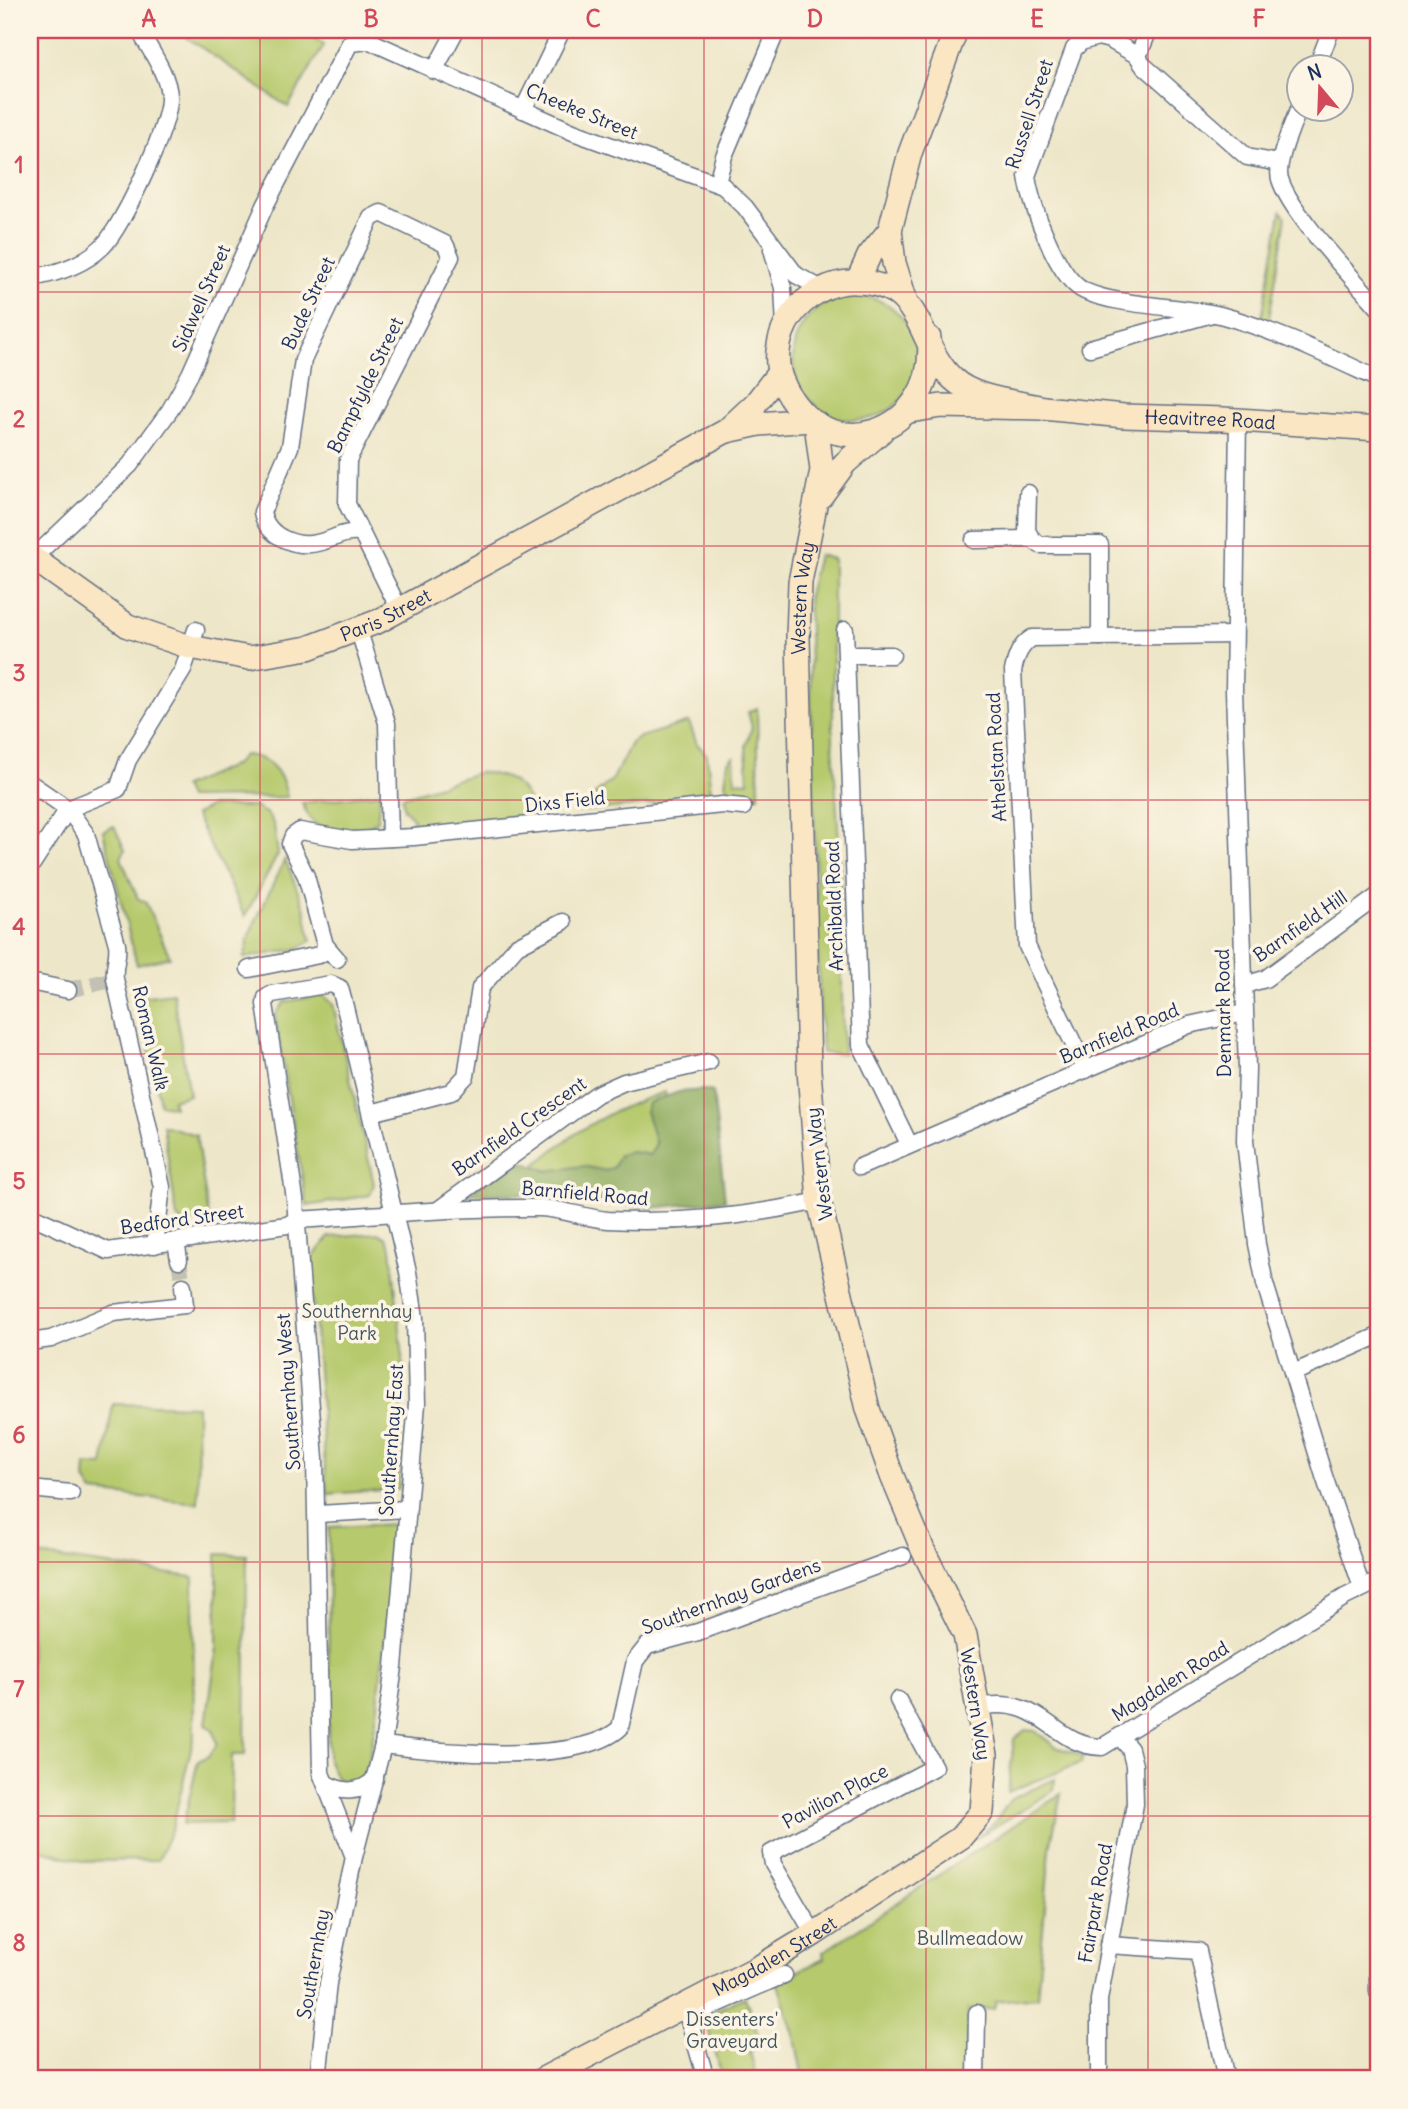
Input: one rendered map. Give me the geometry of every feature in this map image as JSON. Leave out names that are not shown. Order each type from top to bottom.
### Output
[{"type":"main road","points":[[906,302],[878,285],[857,282],[822,289],[798,306],[785,326],[779,345],[778,374],[790,400],[813,422],[841,434],[859,435],[886,428],[910,411],[922,393],[930,370],[929,338],[906,302],[894,262],[890,230],[911,153],[956,30]]},
{"type":"main road","points":[[857,282],[869,256],[890,230]]},
{"type":"main road","name":"Heavitree Road","points":[[929,338],[941,364],[952,379],[968,390],[1043,408]]},
{"type":"main road","name":"Paris Street","points":[[31,559],[128,626],[193,639],[248,658],[308,648],[359,631],[726,431],[755,404],[778,374]]},
{"type":"main road","name":"Heavitree Road","points":[[910,411],[941,406],[1043,408],[1124,416],[1378,429]]},
{"type":"main road","name":"Paris Street","points":[[726,431],[760,424],[813,422]]},
{"type":"main road","name":"Western Way","points":[[813,422],[822,462],[818,499],[800,582],[798,637],[809,1070],[819,1201],[868,1409],[923,1550],[965,1635],[986,1755],[982,1812],[960,1838]]},
{"type":"main road","name":"Western Way","points":[[818,499],[845,463],[886,428]]},
{"type":"main road","name":"Magdalen Street","points":[[548,2078],[685,2012],[814,1934],[960,1838]]},
{"type":"street","points":[[30,278],[73,266],[99,249],[138,186],[166,118],[170,98],[164,79],[139,30]]},
{"type":"street","points":[[435,71],[456,30]]},
{"type":"street","points":[[523,110],[562,30]]},
{"type":"street","points":[[717,183],[731,141],[777,30]]},
{"type":"street","points":[[1138,56],[1149,30]]},
{"type":"street","points":[[1322,52],[1331,30]]},
{"type":"street","name":"Cheeke Street","points":[[363,35],[435,71],[573,132],[717,183],[732,192],[796,275],[822,289]]},
{"type":"street","name":"Sidwell Street","points":[[31,559],[145,448],[170,410],[190,374],[265,206],[343,52],[350,43],[363,35]]},
{"type":"street","name":"Russell Street","points":[[1279,163],[1247,157],[1142,64],[1138,56],[1110,40],[1098,37],[1089,38],[1074,49],[1027,176],[1029,193],[1062,266],[1079,288],[1109,297],[1213,313],[1291,339],[1378,379]]},
{"type":"street","points":[[1294,122],[1279,163],[1280,178],[1305,220],[1378,307]]},
{"type":"street","name":"Bude Street","points":[[359,533],[349,531],[323,542],[301,544],[273,532],[263,516],[264,503],[290,447],[303,360],[370,218],[376,213],[385,213],[445,244],[451,257]]},
{"type":"street","name":"Cheeke Street","points":[[770,241],[783,288],[785,326]]},
{"type":"street","name":"Bampfylde Street","points":[[399,609],[359,533],[347,504],[348,460],[451,257]]},
{"type":"street","points":[[1090,348],[1213,313]]},
{"type":"street","name":"Denmark Road","points":[[1238,420],[1234,635],[1244,985],[1245,1141],[1257,1244],[1265,1284],[1362,1588]]},
{"type":"street","points":[[1027,493],[1027,531],[1040,545],[1100,545],[1100,637]]},
{"type":"street","points":[[974,540],[1032,539]]},
{"type":"street","name":"Archibald Road","points":[[845,630],[861,1045],[909,1144]]},
{"type":"street","points":[[359,631],[387,723],[390,838]]},
{"type":"street","name":"Athelstan Road","points":[[1086,1070],[1027,946],[1013,671],[1025,642],[1032,638],[1234,635]]},
{"type":"street","points":[[30,867],[68,809],[118,789],[128,760],[183,670],[193,639]]},
{"type":"street","points":[[847,655],[892,655]]},
{"type":"street","points":[[30,783],[68,809]]},
{"type":"street","name":"Dixs Field","points":[[325,945],[306,876],[290,845],[293,836],[300,831],[352,839],[390,838],[463,833],[722,805],[743,807]]},
{"type":"street","name":"Roman Walk","points":[[68,809],[90,844],[117,944],[119,959],[111,980],[162,1187],[155,1245]]},
{"type":"street","name":"Barnfield Hill","points":[[1244,985],[1265,979],[1378,896]]},
{"type":"street","points":[[371,1113],[451,1092],[466,1076],[480,988],[517,946],[563,922]]},
{"type":"street","points":[[325,945],[337,959]]},
{"type":"street","points":[[249,969],[319,955],[324,952],[325,945]]},
{"type":"street","points":[[30,982],[68,990]]},
{"type":"street","name":"Southernhay West","points":[[340,988],[331,984],[272,994],[265,1001],[296,1220],[318,1514],[321,1773],[354,1857]]},
{"type":"street","name":"Southernhay East","points":[[340,988],[408,1272],[418,1357],[417,1404],[394,1667],[383,1745],[354,1857]]},
{"type":"street","name":"Barnfield Road","points":[[860,1167],[1189,1026],[1244,1013]]},
{"type":"street","name":"Barnfield Crescent","points":[[438,1210],[597,1094],[624,1082],[709,1062]]},
{"type":"street","name":"Barnfield Road","points":[[264,1228],[296,1220],[394,1213],[544,1208],[605,1220],[694,1220],[770,1211],[819,1201]]},
{"type":"street","name":"Bedford Street","points":[[30,1215],[108,1251],[264,1228]]},
{"type":"street","points":[[176,1241],[179,1260]]},
{"type":"street","points":[[30,1342],[51,1339],[113,1313],[185,1305],[183,1286]]},
{"type":"street","points":[[1293,1373],[1378,1336]]},
{"type":"street","points":[[30,1489],[71,1493]]},
{"type":"street","points":[[318,1514],[408,1509]]},
{"type":"street","name":"Southernhay Gardens","points":[[383,1745],[443,1752],[524,1754],[600,1741],[620,1728],[635,1661],[647,1646],[698,1632],[903,1556]]},
{"type":"street","name":"Magdalen Road","points":[[978,1707],[1009,1704],[1036,1713],[1072,1739],[1093,1747],[1102,1747],[1121,1738],[1362,1588],[1378,1581]]},
{"type":"street","name":"Pavilion Place","points":[[814,1934],[773,1864],[771,1853],[934,1768],[898,1700]]},
{"type":"street","name":"Fairpark Road","points":[[1099,2079],[1097,2023],[1108,1945],[1135,1804],[1134,1766],[1130,1749],[1121,1738]]},
{"type":"street","points":[[325,1783],[338,1791],[357,1790],[375,1779]]},
{"type":"street","name":"Southernhay","points":[[318,2079],[328,1983],[354,1857]]},
{"type":"street","points":[[1108,1945],[1198,1951],[1226,2079]]},
{"type":"street","points":[[706,2079],[685,2012],[784,1975]]},
{"type":"street","points":[[1378,1977],[1378,1992]]},
{"type":"street","points":[[976,2079],[977,2014]]},
{"type":"green space","points":[[176,30],[305,30],[324,45],[288,107]]},
{"type":"green space","points":[[1281,211],[1286,217],[1268,325],[1261,322]]},
{"type":"green space","points":[[855,296],[879,301],[899,314],[912,334],[917,358],[912,382],[899,402],[879,415],[855,420],[831,415],[811,402],[798,382],[793,358],[798,334],[811,314],[831,301]]},
{"type":"green space","points":[[818,555],[833,559],[833,744],[840,860],[843,1054],[822,1053],[808,595]]},
{"type":"green space","points":[[757,708],[759,796],[731,795],[725,783],[728,762],[734,756],[735,781],[748,782],[746,746],[752,727],[748,712]]},
{"type":"green space","points":[[689,722],[697,744],[707,755],[711,793],[703,799],[575,812],[613,779],[631,743],[640,737]]},
{"type":"green space","points":[[243,755],[261,759],[274,767],[282,780],[287,797],[188,798],[183,787],[236,764]]},
{"type":"green space","points":[[480,772],[501,776],[515,783],[526,795],[534,814],[456,827],[411,824],[414,819],[404,809],[402,797]]},
{"type":"green space","points":[[381,793],[377,820],[372,825],[350,832],[334,831],[316,824],[302,803]]},
{"type":"green space","points":[[211,806],[255,807],[267,814],[274,825],[278,854],[245,916],[195,815]]},
{"type":"green space","points":[[114,826],[125,850],[121,858],[138,899],[145,901],[170,957],[137,965],[103,831]]},
{"type":"green space","points":[[285,859],[305,909],[311,941],[297,949],[244,958],[249,935]]},
{"type":"green space","points":[[173,993],[189,1095],[172,1100],[174,1107],[160,1104],[139,997]]},
{"type":"green space","points":[[323,995],[333,1004],[374,1184],[370,1195],[307,1206],[275,1015],[285,1002]]},
{"type":"green space","points":[[665,1092],[666,1097],[649,1103],[648,1116],[655,1142],[650,1155],[632,1152],[619,1155],[614,1167],[606,1171],[578,1167],[551,1171],[533,1167],[594,1122]]},
{"type":"green space","points":[[679,1092],[713,1092],[725,1200],[652,1208],[538,1194],[468,1194],[506,1166],[523,1162],[547,1171],[583,1166],[606,1171],[614,1167],[619,1155],[632,1152],[650,1155],[656,1144],[646,1111],[648,1103]]},
{"type":"green space","points":[[163,1125],[196,1135],[209,1219],[182,1223],[177,1218]]},
{"type":"green space","name":"Southernhay Park","points":[[378,1233],[386,1238],[391,1248],[403,1358],[399,1489],[327,1494],[310,1260],[329,1237]]},
{"type":"green space","points":[[113,1404],[197,1406],[198,1503],[93,1492],[85,1480],[86,1465],[103,1466]]},
{"type":"green space","points":[[397,1524],[377,1713],[367,1771],[357,1782],[346,1783],[336,1778],[328,1761],[329,1527]]},
{"type":"green space","points":[[30,1554],[193,1577],[194,1736],[172,1829],[158,1860],[82,1861],[30,1847]]},
{"type":"green space","points":[[217,1554],[247,1555],[245,1755],[232,1755],[231,1823],[183,1824],[198,1761],[209,1756],[217,1744],[214,1732],[206,1724],[217,1648]]},
{"type":"green space","points":[[1025,1730],[1035,1731],[1056,1747],[1083,1756],[1081,1763],[1008,1792],[1014,1739]]},
{"type":"green space","points":[[1055,1779],[1054,1790],[975,1839],[994,1823],[1011,1799]]},
{"type":"green space","name":"Bullmeadow","points":[[1061,1794],[1050,1849],[1037,1997],[996,2001],[994,2009],[968,2010],[965,2079],[803,2079],[795,2038],[777,1981],[824,1959],[823,1952]]},
{"type":"green space","name":"Dissenters' Graveyard","points":[[745,1997],[762,2046],[750,2051],[757,2079],[723,2079],[704,2015]]},
{"type":"tunnel","points":[[68,990],[107,981]]},
{"type":"tunnel","points":[[179,1260],[183,1286]]}]
